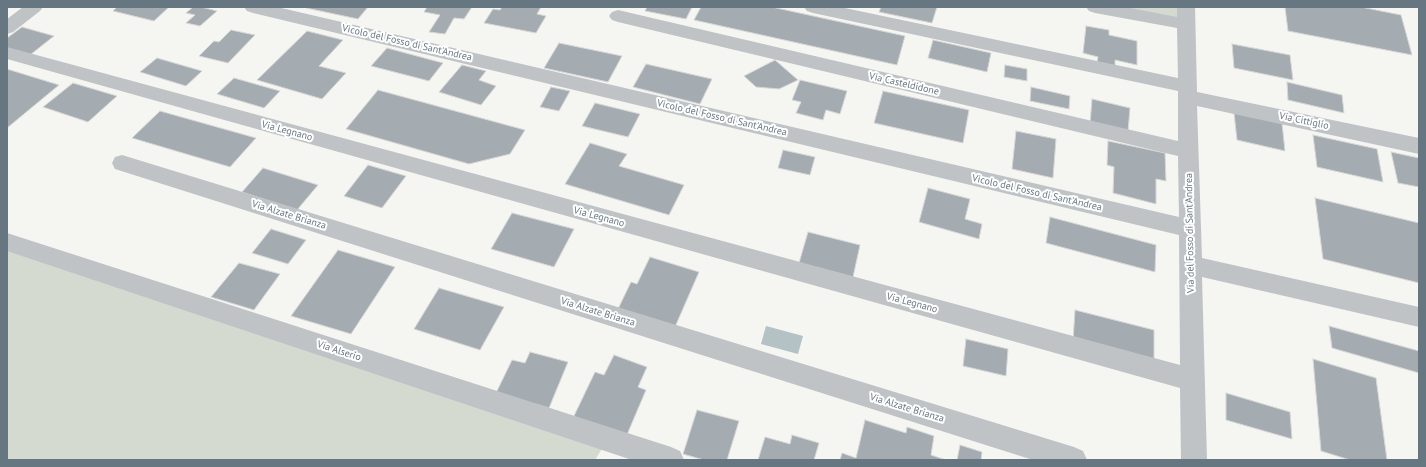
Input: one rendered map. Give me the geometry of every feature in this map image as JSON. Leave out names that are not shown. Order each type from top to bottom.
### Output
[{"type":"street","points":[[7,28],[34,7]]},
{"type":"street","name":"Vicolo del Fosso di Sant'Andrea","points":[[253,7],[1191,229]]},
{"type":"street","name":"Via Cittiglio","points":[[813,7],[1419,146]]},
{"type":"street","points":[[1095,7],[1186,16]]},
{"type":"street","name":"Via Casteldidone","points":[[618,16],[1189,151]]},
{"type":"street","name":"Via del Fosso di Sant'Andrea","points":[[1186,16],[1194,460]]},
{"type":"street","name":"Via Legnano","points":[[7,54],[1192,380]]},
{"type":"street","name":"Via Alzate Brianza","points":[[122,163],[1074,460]]},
{"type":"street","name":"Via Alserio","points":[[7,242],[671,460]]},
{"type":"street","points":[[1191,265],[1419,317]]},
{"type":"shaded area","points":[[1109,7],[1181,7],[1182,20]]},
{"type":"shaded area","points":[[7,242],[608,439],[595,460],[7,460]]},
{"type":"shaded area","points":[[766,326],[803,336],[798,354],[761,344]]},
{"type":"building","points":[[117,7],[169,7],[154,21],[113,11]]},
{"type":"building","points":[[193,7],[201,7],[217,11],[200,26],[186,23],[195,15],[186,13]]},
{"type":"building","points":[[368,7],[358,19],[306,8]]},
{"type":"building","points":[[427,7],[472,7],[464,19],[454,18],[445,34],[429,32],[440,15],[424,12]]},
{"type":"building","points":[[502,7],[541,7],[537,14],[546,16],[536,33],[484,23],[493,9],[500,10]]},
{"type":"building","points":[[647,7],[692,7],[686,19],[645,11]]},
{"type":"building","points":[[701,7],[772,7],[905,36],[897,65],[694,20]]},
{"type":"building","points":[[881,7],[937,7],[932,23],[879,12]]},
{"type":"building","points":[[1285,7],[1361,7],[1401,15],[1412,55],[1288,31]]},
{"type":"building","points":[[1086,26],[1109,30],[1109,35],[1137,41],[1137,65],[1115,60],[1115,66],[1097,62],[1098,57],[1083,53]]},
{"type":"building","points":[[22,27],[54,36],[30,55],[7,48],[7,38]]},
{"type":"building","points":[[231,30],[255,35],[228,63],[199,56],[214,41],[219,42]]},
{"type":"building","points":[[307,31],[343,40],[319,66],[346,73],[322,99],[257,80]]},
{"type":"building","points":[[933,40],[991,53],[987,72],[928,58]]},
{"type":"building","points":[[559,43],[622,56],[608,82],[544,68]]},
{"type":"building","points":[[1232,44],[1290,55],[1293,80],[1234,68]]},
{"type":"building","points":[[387,48],[443,63],[429,81],[371,66]]},
{"type":"building","points":[[157,58],[202,71],[186,86],[140,72]]},
{"type":"building","points":[[775,60],[798,80],[779,89],[756,87],[744,76]]},
{"type":"building","points":[[646,64],[712,79],[700,104],[633,87]]},
{"type":"building","points":[[462,65],[486,71],[479,80],[496,86],[481,105],[439,92]]},
{"type":"building","points":[[1005,65],[1027,69],[1027,81],[1004,77]]},
{"type":"building","points":[[7,69],[59,85],[7,128]]},
{"type":"building","points":[[234,78],[280,91],[264,108],[217,94]]},
{"type":"building","points":[[800,80],[847,91],[840,114],[826,110],[823,120],[796,113],[801,102],[792,100]]},
{"type":"building","points":[[1287,82],[1342,95],[1344,113],[1288,100]]},
{"type":"building","points":[[73,83],[117,96],[88,122],[43,107]]},
{"type":"building","points":[[551,87],[570,91],[559,111],[540,107]]},
{"type":"building","points":[[1031,87],[1070,96],[1069,109],[1030,101]]},
{"type":"building","points":[[378,90],[525,130],[510,154],[469,164],[346,129]]},
{"type":"building","points":[[883,91],[969,110],[963,143],[874,123]]},
{"type":"building","points":[[1092,99],[1130,108],[1128,132],[1090,124]]},
{"type":"building","points":[[595,103],[640,114],[628,137],[582,126]]},
{"type":"building","points":[[160,111],[256,138],[230,167],[132,138]]},
{"type":"building","points":[[1234,113],[1282,123],[1285,151],[1237,140]]},
{"type":"building","points":[[1016,131],[1056,139],[1053,178],[1012,169]]},
{"type":"building","points":[[1313,135],[1377,149],[1383,182],[1317,167]]},
{"type":"building","points":[[1108,141],[1165,153],[1166,181],[1156,179],[1156,204],[1113,193],[1114,167],[1107,165]]},
{"type":"building","points":[[590,143],[627,154],[619,166],[684,185],[669,215],[565,184]]},
{"type":"building","points":[[783,150],[815,157],[810,175],[778,168]]},
{"type":"building","points":[[1391,152],[1419,158],[1419,187],[1398,183]]},
{"type":"building","points":[[368,165],[406,176],[382,208],[344,196]]},
{"type":"building","points":[[263,168],[318,185],[297,210],[242,192]]},
{"type":"building","points":[[928,188],[970,199],[965,219],[982,224],[979,239],[919,222]]},
{"type":"building","points":[[1315,198],[1419,223],[1419,283],[1323,259]]},
{"type":"building","points":[[512,213],[574,229],[554,267],[491,249]]},
{"type":"building","points":[[1050,217],[1156,245],[1155,272],[1046,243]]},
{"type":"building","points":[[271,229],[306,240],[288,264],[252,253]]},
{"type":"building","points":[[808,232],[860,245],[853,277],[799,263]]},
{"type":"building","points":[[338,250],[395,267],[351,334],[291,316]]},
{"type":"building","points":[[650,257],[699,272],[675,327],[618,309],[631,282],[637,284]]},
{"type":"building","points":[[239,263],[280,274],[254,310],[211,297]]},
{"type":"building","points":[[439,288],[504,307],[480,350],[414,329]]},
{"type":"building","points":[[1075,310],[1154,330],[1154,363],[1073,341]]},
{"type":"building","points":[[1329,326],[1419,351],[1419,373],[1332,348]]},
{"type":"building","points":[[966,339],[1008,349],[1006,376],[963,366]]},
{"type":"building","points":[[530,352],[568,362],[549,408],[496,393],[512,360],[525,363]]},
{"type":"building","points":[[614,355],[647,367],[638,387],[646,390],[626,437],[573,418],[595,372],[604,375]]},
{"type":"building","points":[[1313,359],[1376,378],[1387,460],[1350,460],[1321,451]]},
{"type":"building","points":[[1226,393],[1290,412],[1292,439],[1226,420]]},
{"type":"building","points":[[697,410],[739,421],[727,460],[704,460],[683,454]]},
{"type":"building","points":[[865,420],[906,433],[907,427],[934,436],[931,455],[946,460],[840,460],[842,453],[856,458]]},
{"type":"building","points":[[792,435],[819,443],[814,460],[758,460],[765,437],[790,444]]},
{"type":"building","points":[[960,445],[982,452],[981,460],[957,460]]}]
